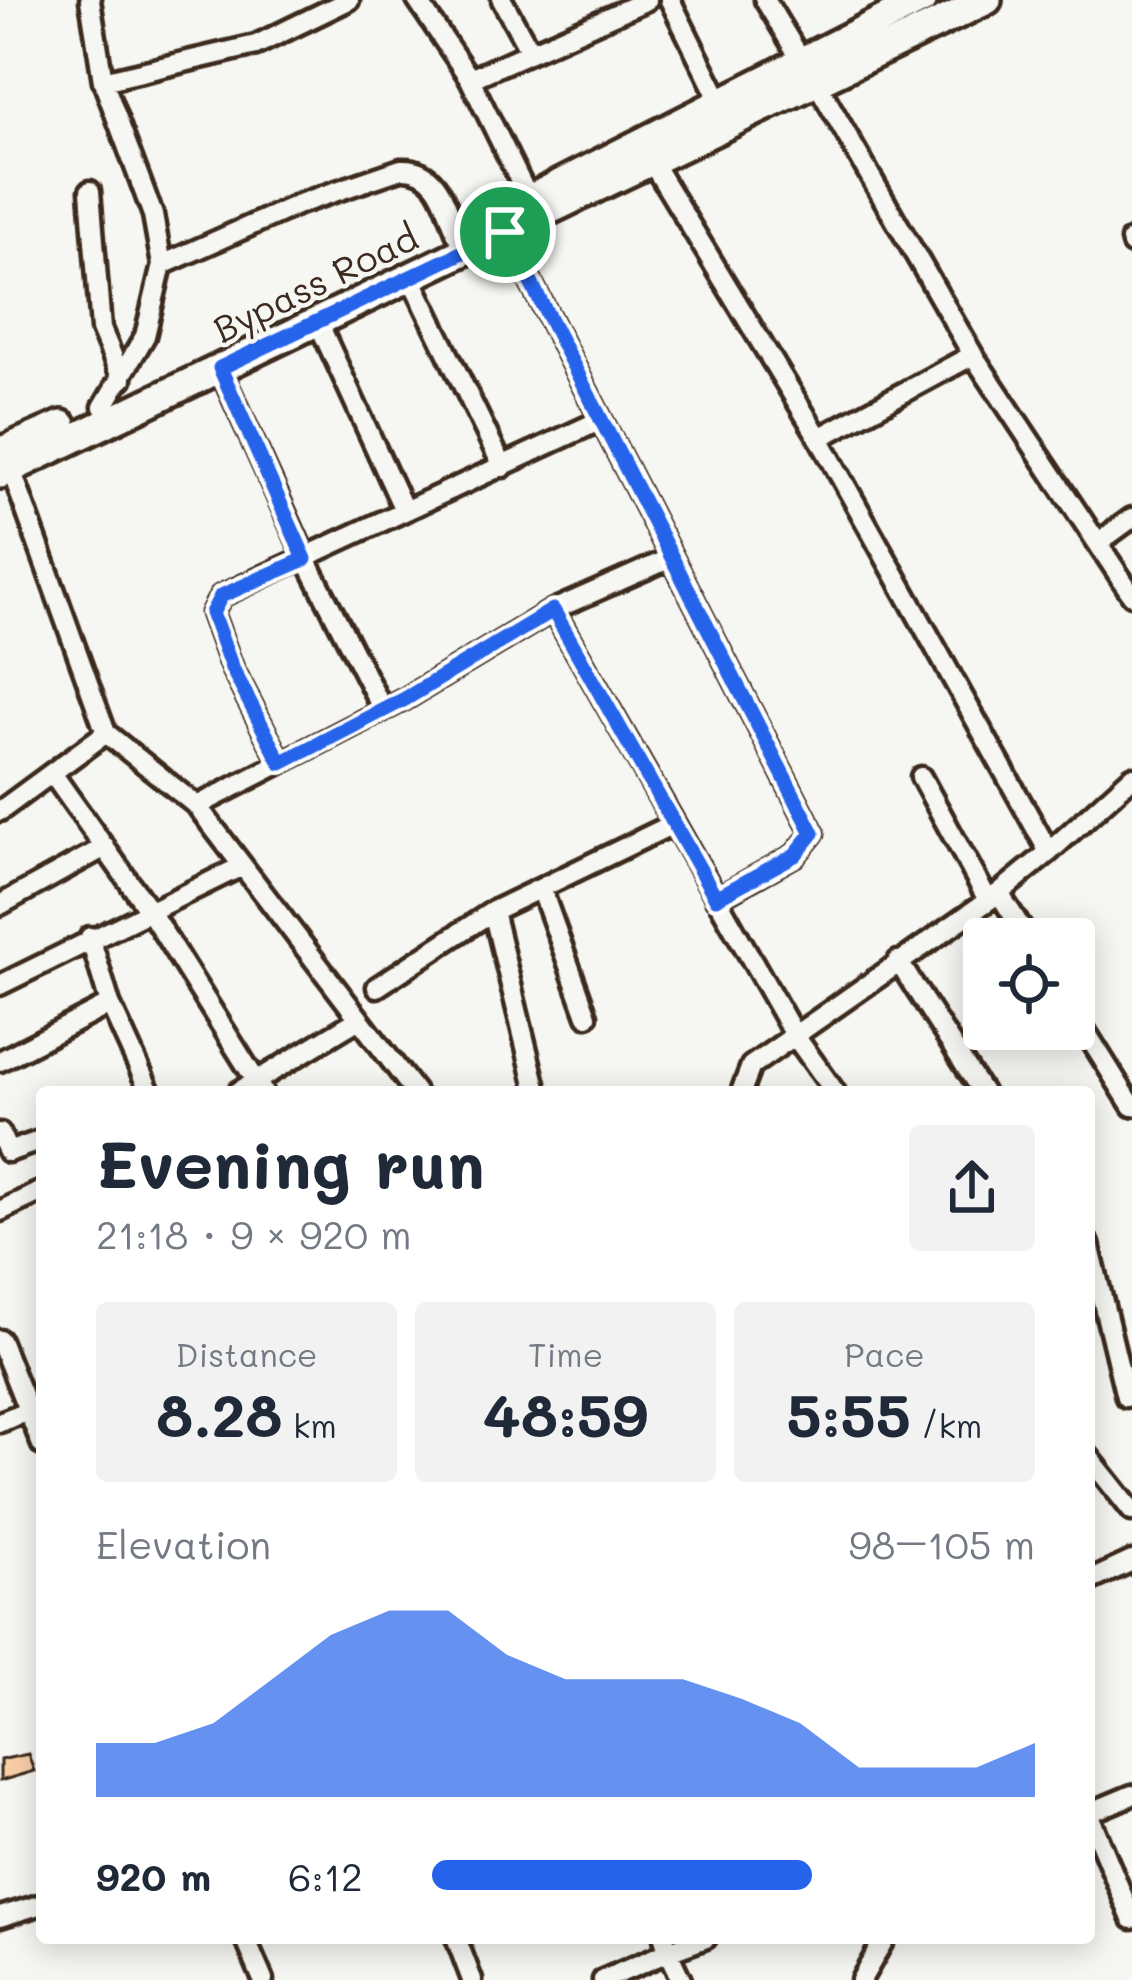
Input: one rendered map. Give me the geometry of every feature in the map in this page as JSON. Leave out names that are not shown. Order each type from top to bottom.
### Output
[{"type":"main road","name":"Bypass Road","points":[[3,458],[458,237],[800,58],[875,9],[922,0]]},
{"type":"main road","name":"Bypass Road","points":[[3,458],[220,368],[987,0]]},
{"type":"street","points":[[89,0],[103,81],[153,215],[162,265],[145,335],[103,407]]},
{"type":"street","points":[[103,81],[256,45],[349,0]]},
{"type":"street","points":[[417,0],[470,79],[529,200]]},
{"type":"street","points":[[502,0],[529,49]]},
{"type":"street","points":[[470,79],[600,9],[646,0]]},
{"type":"street","points":[[670,0],[719,99]]},
{"type":"street","points":[[765,0],[800,58]]},
{"type":"street","points":[[818,85],[973,355],[1132,596]]},
{"type":"street","points":[[650,159],[819,438],[1049,852]]},
{"type":"street","points":[[162,265],[299,204],[401,169],[416,168],[434,179],[458,237]]},
{"type":"street","points":[[90,191],[101,329],[122,379]]},
{"type":"street","points":[[505,232],[813,833],[795,855],[716,898]]},
{"type":"street","points":[[410,276],[503,467]]},
{"type":"street","points":[[318,322],[404,510]]},
{"type":"street","points":[[819,438],[973,355]]},
{"type":"street","points":[[220,368],[305,559],[383,710]]},
{"type":"street","points":[[281,763],[232,668],[212,613],[221,596],[601,420]]},
{"type":"street","points":[[3,458],[106,733],[197,806],[410,1086]]},
{"type":"street","points":[[1099,542],[1132,518]]},
{"type":"street","points":[[197,806],[383,710],[553,610],[670,558]]},
{"type":"street","points":[[553,610],[795,1036],[831,1086]]},
{"type":"street","points":[[0,811],[54,776],[106,733]]},
{"type":"street","points":[[54,776],[151,913],[259,1086]]},
{"type":"street","points":[[921,777],[1011,918]]},
{"type":"street","points":[[743,1086],[751,1066],[993,896],[1132,777]]},
{"type":"street","points":[[377,987],[493,911],[673,824]]},
{"type":"street","points":[[0,905],[105,848]]},
{"type":"street","points":[[0,985],[242,866]]},
{"type":"street","points":[[542,888],[587,1016]]},
{"type":"street","points":[[493,911],[536,1086]]},
{"type":"street","points":[[90,937],[110,1004],[148,1086]]},
{"type":"street","points":[[898,961],[978,1086]]},
{"type":"street","points":[[0,1060],[110,1004]]},
{"type":"street","points":[[261,1086],[359,1019]]},
{"type":"street","points":[[1095,1047],[1132,1106]]},
{"type":"street","points":[[0,1133],[8,1152],[36,1142]]},
{"type":"street","points":[[0,1211],[36,1194]]},
{"type":"street","points":[[1095,1269],[1126,1396]]},
{"type":"street","points":[[0,1340],[36,1430]]},
{"type":"street","points":[[0,1422],[28,1411]]},
{"type":"street","points":[[1095,1465],[1132,1511]]},
{"type":"street","points":[[1095,1578],[1132,1562]]},
{"type":"street","points":[[1095,1811],[1132,1795]]},
{"type":"street","points":[[1095,1829],[1132,1919]]},
{"type":"street","points":[[0,1917],[36,1906]]},
{"type":"street","points":[[248,1944],[263,1980]]},
{"type":"street","points":[[458,1944],[472,1980]]},
{"type":"street","points":[[861,1980],[882,1944]]},
{"type":"street","points":[[609,1979],[666,1945],[681,1980]]},
{"type":"building","points":[[28,1754],[34,1771],[0,1781],[0,1760]]},
{"type":"route","points":[[505,232],[813,833],[795,855],[716,898],[553,610],[405,699],[281,763],[218,636],[212,613],[221,596],[305,559],[220,368],[505,232]]}]
